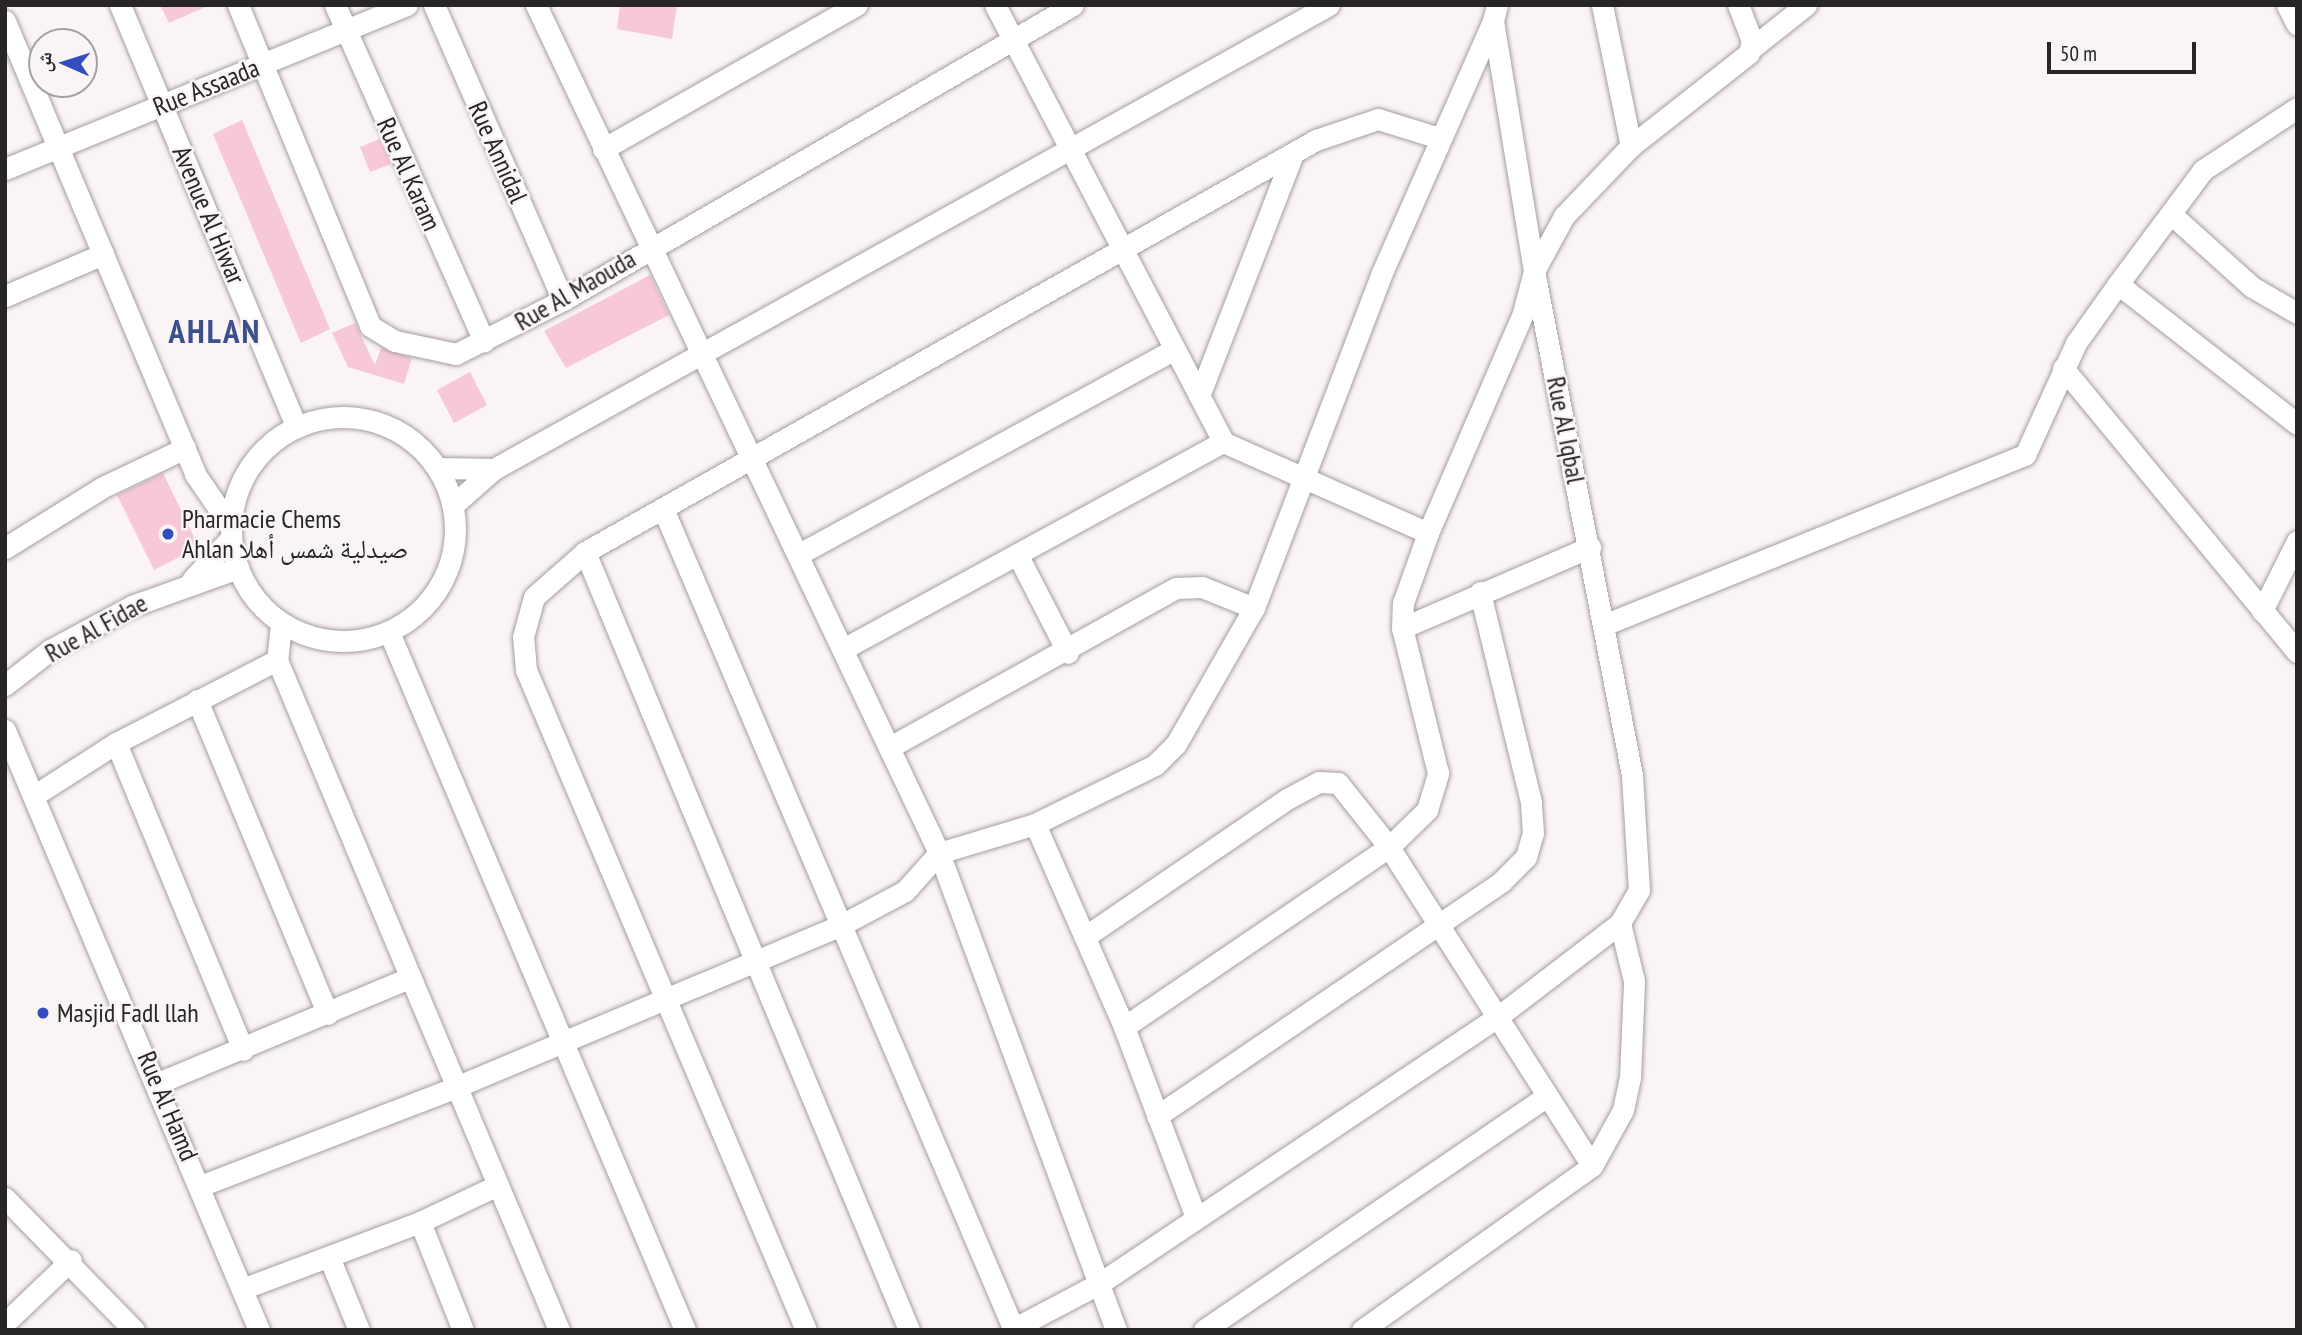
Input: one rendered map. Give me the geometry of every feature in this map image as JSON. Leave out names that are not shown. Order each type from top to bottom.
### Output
[{"type":"street","name":"Avenue Al Hiwar","points":[[120,5],[296,426]]},
{"type":"street","name":"Rue Al Maouda","points":[[238,5],[370,326],[381,335],[433,352],[456,354],[563,300],[648,247],[1073,5]]},
{"type":"street","name":"Rue Al Karam","points":[[335,5],[484,342]]},
{"type":"street","name":"Rue Assaada","points":[[5,169],[60,150],[407,5]]},
{"type":"street","name":"Rue Annidal","points":[[433,5],[563,300]]},
{"type":"street","points":[[536,5],[648,247],[704,352],[939,853],[1116,1330]]},
{"type":"street","points":[[603,149],[858,5]]},
{"type":"street","points":[[995,5],[1223,442],[1428,533]]},
{"type":"street","points":[[453,505],[494,469],[1068,146],[1329,5]]},
{"type":"street","points":[[1602,5],[1631,146]]},
{"type":"street","points":[[1738,5],[1753,47]]},
{"type":"street","points":[[1124,1027],[1389,847],[1427,810],[1438,773],[1402,628],[1403,603],[1428,533],[1522,313],[1534,271],[1564,216],[1631,146],[1806,5]]},
{"type":"street","points":[[2287,5],[2297,25]]},
{"type":"street","points":[[200,1186],[456,1087],[558,1041],[843,924],[905,891],[939,853],[1035,824],[1155,765],[1176,744],[1254,608],[1439,138],[1495,13]]},
{"type":"street","name":"Rue Al Iqbal","points":[[1495,13],[1534,271],[1606,624],[1640,855],[1639,890],[1620,923]]},
{"type":"street","points":[[5,21],[10,45],[60,150],[185,448],[208,495],[231,515]]},
{"type":"street","points":[[1606,624],[2025,454],[2063,368],[2118,284],[2203,170],[2297,108]]},
{"type":"street","points":[[806,1330],[662,999],[523,656],[534,597],[585,552],[664,511],[1292,156],[1365,120],[1390,120],[1439,138]]},
{"type":"street","points":[[1199,396],[1292,156]]},
{"type":"street","points":[[2171,214],[2252,288],[2297,313]]},
{"type":"street","points":[[5,296],[103,254]]},
{"type":"street","points":[[2118,284],[2297,424]]},
{"type":"street","points":[[799,554],[1173,350]]},
{"type":"street","points":[[2063,368],[2297,652]]},
{"type":"street","points":[[341,416],[386,424],[439,468],[453,505],[456,535],[436,593],[389,632],[334,642],[281,624],[255,600],[238,568],[231,538],[231,515],[252,463],[296,426],[341,416]]},
{"type":"street","points":[[843,649],[1223,442]]},
{"type":"street","points":[[5,548],[103,487],[185,448]]},
{"type":"street","points":[[439,468],[494,469]]},
{"type":"street","points":[[664,511],[843,924],[1013,1329],[1100,1283],[1195,1215],[1494,1019],[1620,923],[1634,981],[1630,1078],[1623,1110],[1592,1167],[1362,1330]]},
{"type":"street","name":"Rue Al Fidae","points":[[192,580],[231,538]]},
{"type":"street","points":[[2262,611],[2297,541]]},
{"type":"street","points":[[1402,628],[1590,547]]},
{"type":"street","points":[[585,552],[909,1330]]},
{"type":"street","points":[[1017,554],[1068,653]]},
{"type":"street","name":"Rue Al Fidae","points":[[5,685],[59,645],[192,580],[238,568]]},
{"type":"street","points":[[890,747],[1068,653],[1176,588],[1202,587],[1254,608]]},
{"type":"street","points":[[1157,1116],[1440,925],[1517,869],[1533,833],[1513,710],[1480,593]]},
{"type":"street","points":[[281,624],[277,660],[559,1330]]},
{"type":"street","points":[[389,632],[558,1041],[685,1330]]},
{"type":"street","points":[[35,795],[116,743],[277,660]]},
{"type":"street","points":[[197,700],[328,1014]]},
{"type":"street","name":"Rue Al Hamd","points":[[5,730],[158,1083],[259,1330]]},
{"type":"street","points":[[116,743],[243,1050]]},
{"type":"street","points":[[1086,936],[1319,782],[1349,789],[1440,925],[1494,1019],[1592,1167]]},
{"type":"street","points":[[1035,824],[1124,1027],[1195,1215]]},
{"type":"street","points":[[158,1083],[243,1050],[411,977]]},
{"type":"street","points":[[1203,1330],[1545,1097]]},
{"type":"street","points":[[242,1289],[420,1223],[498,1185]]},
{"type":"street","points":[[5,1198],[71,1260],[134,1330]]},
{"type":"street","points":[[420,1223],[463,1330]]},
{"type":"street","points":[[329,1257],[359,1330]]},
{"type":"street","points":[[5,1323],[71,1260]]},
{"type":"building","points":[[160,5],[210,5],[169,23]]},
{"type":"building","points":[[620,5],[677,5],[672,39],[617,29]]},
{"type":"building","points":[[242,120],[330,329],[301,343],[213,134]]},
{"type":"building","points":[[380,139],[391,164],[370,172],[360,147]]},
{"type":"building","points":[[650,275],[669,315],[566,368],[544,331]]},
{"type":"building","points":[[355,323],[375,365],[381,348],[412,358],[404,384],[348,367],[332,333]]},
{"type":"building","points":[[470,372],[487,405],[454,423],[437,390]]},
{"type":"building","points":[[163,473],[199,547],[154,570],[117,495]]},
{"type":"place","name":"Pharmacie Chems Ahlan صيدلية شمس أهلا","points":[[168,534]]},
{"type":"place","name":"Masjid Fadl llah","points":[[43,1013]]},
{"type":"district","name":"AHLAN","points":[[215,331]]}]
